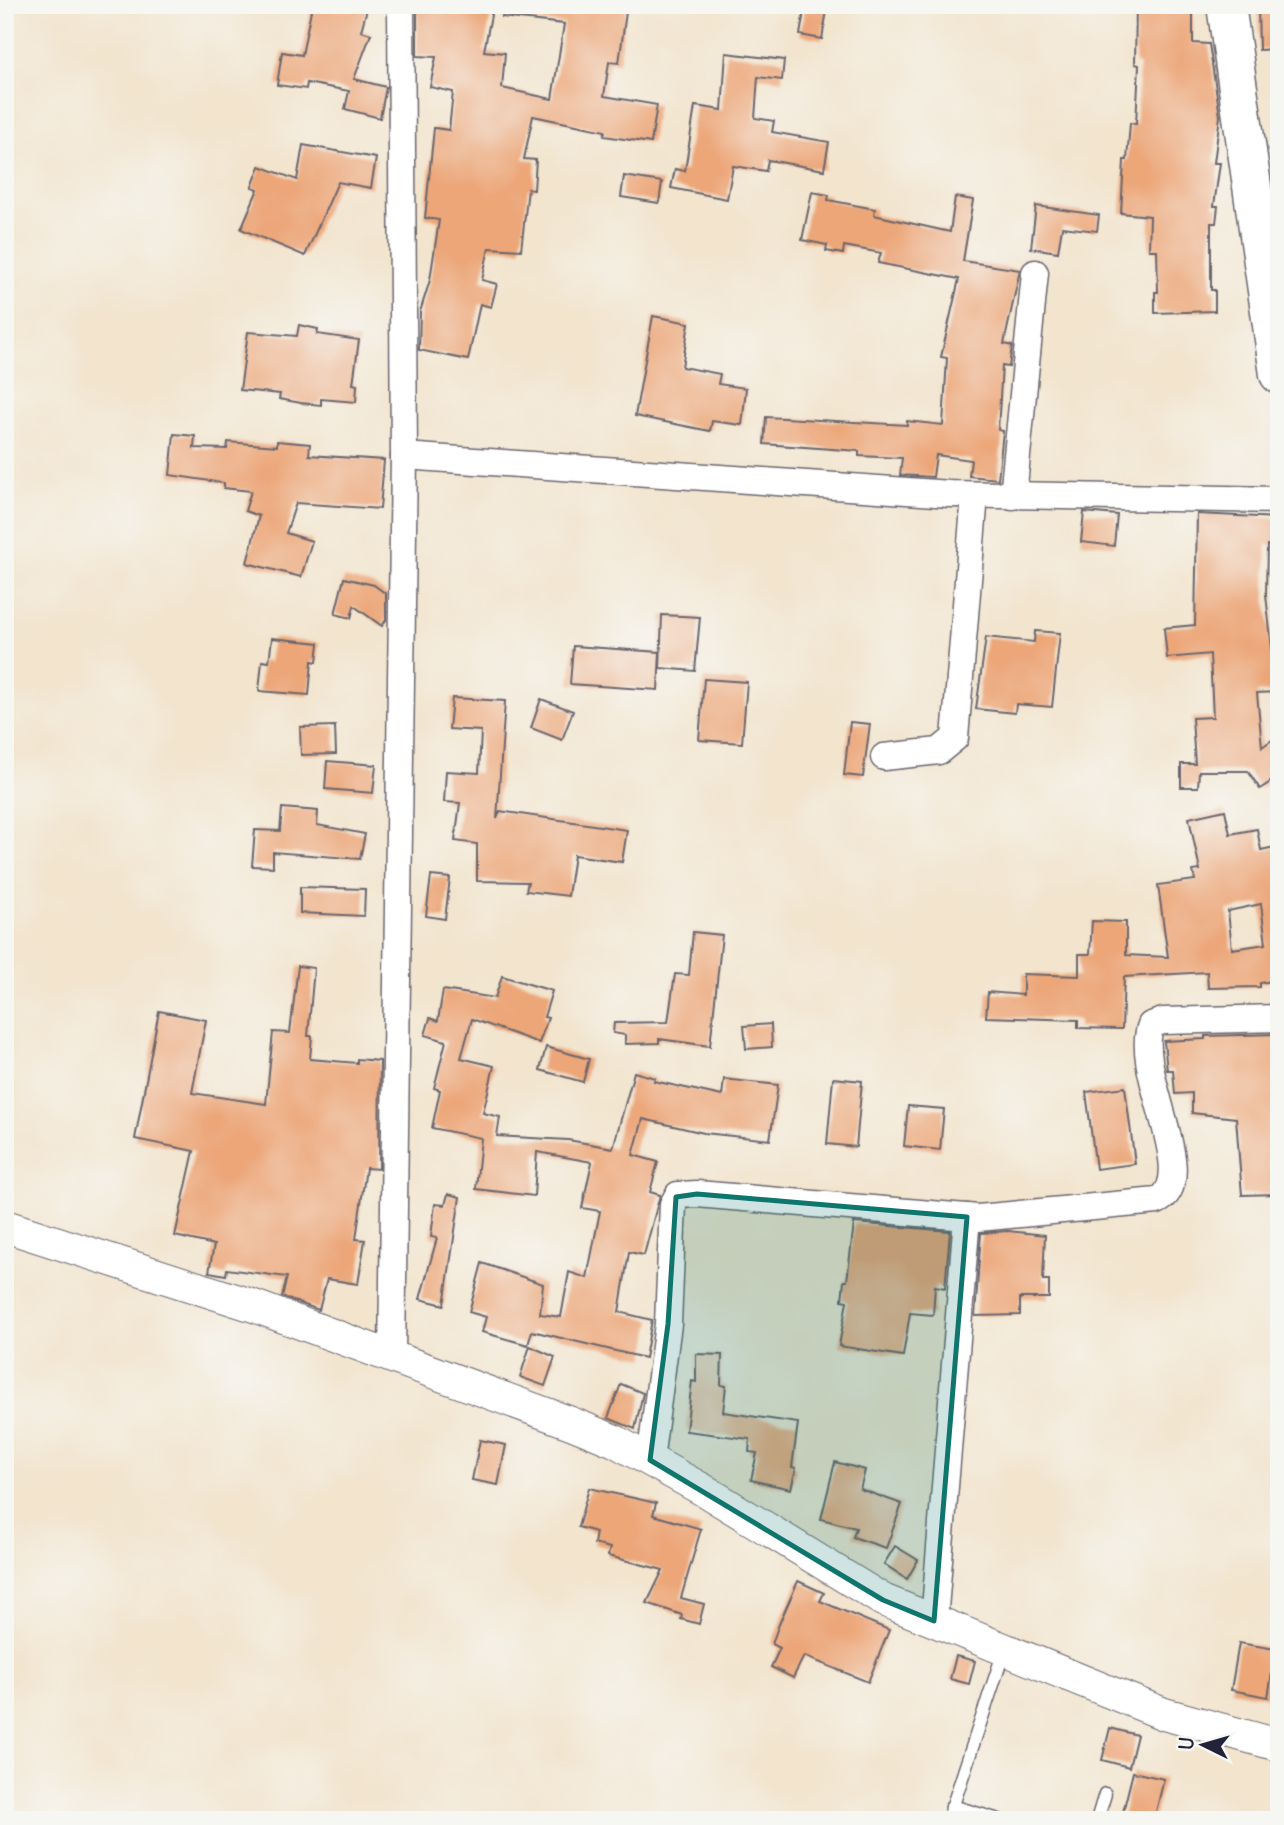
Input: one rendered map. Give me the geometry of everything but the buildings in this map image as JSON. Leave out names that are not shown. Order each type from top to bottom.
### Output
[{"type":"main road","points":[[1226,5],[1279,374]]},
{"type":"street","points":[[393,1356],[404,456],[401,5]]},
{"type":"street","points":[[1013,496],[1035,273]]},
{"type":"street","points":[[404,456],[975,495],[1279,500]]},
{"type":"street","points":[[884,757],[939,751],[955,738],[975,495]]},
{"type":"street","points":[[650,1460],[668,1324],[668,1255],[673,1204],[678,1195],[697,1194],[967,1217],[1145,1205],[1163,1198],[1174,1184],[1175,1171],[1153,1080],[1148,1041],[1151,1025],[1163,1021],[1279,1018]]},
{"type":"street","points":[[934,1621],[967,1217]]},
{"type":"street","points":[[5,1226],[254,1306],[570,1423],[650,1460],[883,1600],[1164,1714],[1279,1745]]},
{"type":"lane","points":[[948,1820],[1004,1650]]},
{"type":"lane","points":[[1097,1820],[1105,1794]]},
{"type":"lane","points":[[952,1806],[999,1820]]},
{"type":"highlighted area","points":[[697,1194],[967,1217],[934,1621],[883,1600],[650,1460],[668,1324],[676,1197]]}]
